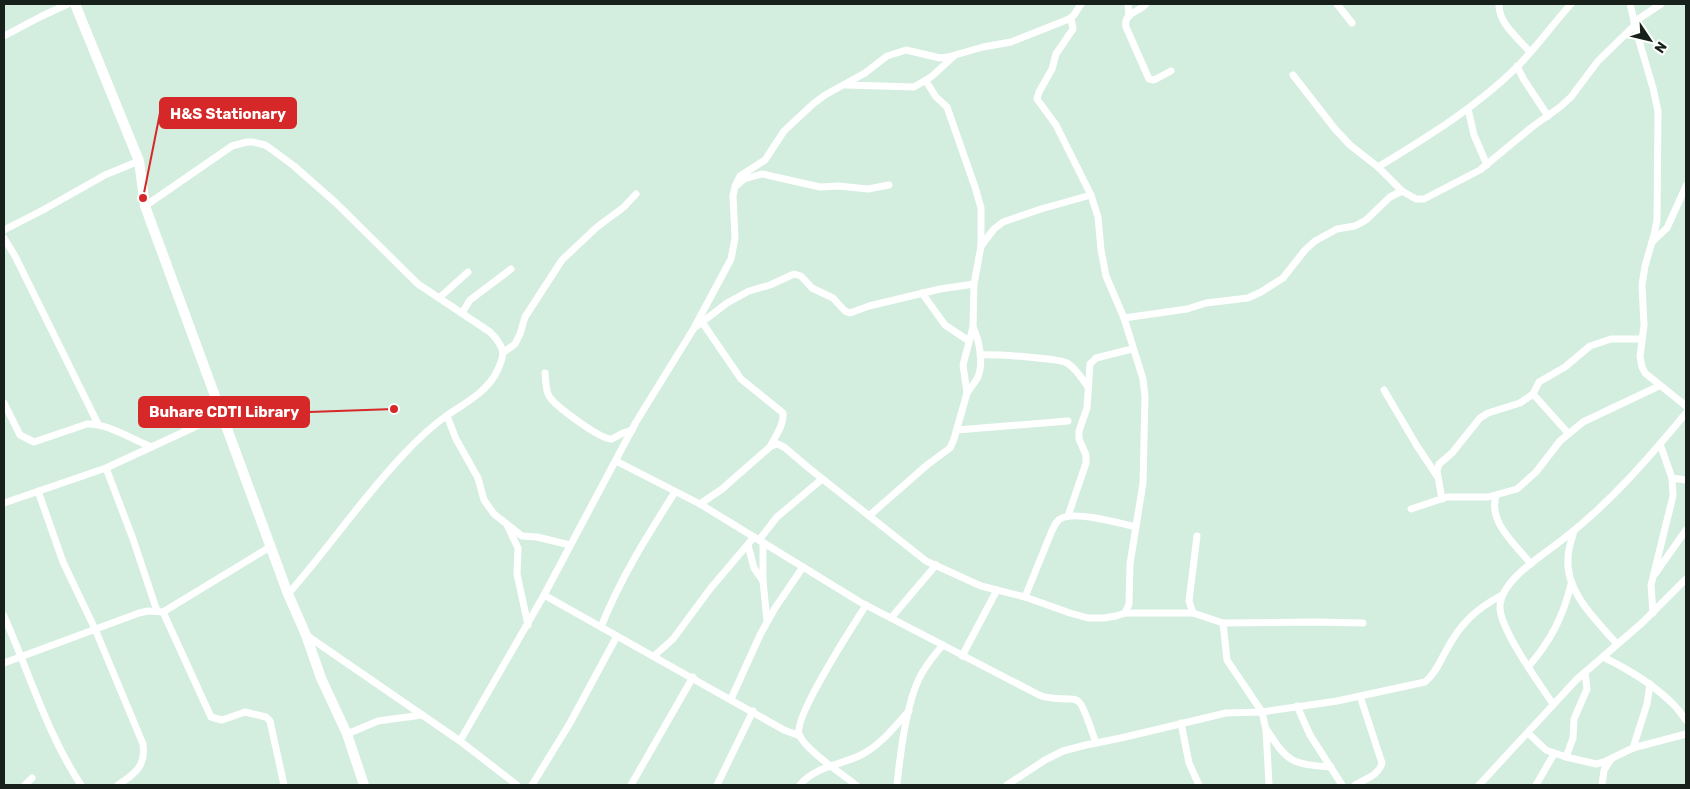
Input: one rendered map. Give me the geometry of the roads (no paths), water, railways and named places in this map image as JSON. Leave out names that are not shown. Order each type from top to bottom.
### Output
[{"type":"main road","points":[[75,4],[139,162],[146,206],[270,547],[306,635],[321,678],[347,734],[364,785]]},
{"type":"street","points":[[4,36],[68,4]]},
{"type":"street","points":[[460,741],[528,624],[632,430],[694,328],[731,259],[735,238],[733,205],[735,186],[740,176],[766,160],[784,131],[825,95],[865,73],[887,56],[906,50],[940,58],[1011,42],[1071,18],[1081,4]]},
{"type":"street","points":[[1128,4],[1129,16]]},
{"type":"street","points":[[1146,4],[1129,16],[1125,21],[1126,26],[1149,80],[1154,80],[1171,71]]},
{"type":"street","points":[[1337,4],[1352,24]]},
{"type":"street","points":[[1499,4],[1499,12],[1508,28],[1530,52]]},
{"type":"street","points":[[1378,167],[1468,109],[1517,66],[1571,4]]},
{"type":"street","points":[[1630,4],[1658,111],[1657,212],[1652,243],[1643,278],[1644,324],[1640,357],[1645,373],[1686,406]]},
{"type":"street","points":[[1292,75],[1350,145],[1378,167],[1402,191],[1416,199],[1424,199],[1480,170],[1548,116],[1567,100],[1598,61],[1634,23],[1661,4]]},
{"type":"street","points":[[1071,18],[1073,29],[1056,54],[1052,69],[1037,99],[1056,124],[1091,195],[1098,217],[1106,276],[1124,318],[1142,379],[1145,397],[1143,483],[1130,564],[1129,604],[1125,612]]},
{"type":"street","points":[[844,84],[914,87],[926,81],[955,55]]},
{"type":"street","points":[[1517,66],[1548,116]]},
{"type":"street","points":[[926,81],[936,97],[946,104],[954,123],[980,208],[981,246],[974,284],[973,327],[963,365],[967,393]]},
{"type":"street","points":[[1468,109],[1474,135],[1487,165]]},
{"type":"street","points":[[146,206],[232,146],[247,142],[260,143],[294,166],[336,203],[418,284],[490,332],[499,341],[504,352]]},
{"type":"street","points":[[4,230],[37,214],[105,175],[139,162]]},
{"type":"street","points":[[735,186],[744,179],[762,174],[820,187],[838,186],[868,189],[889,185]]},
{"type":"street","points":[[1652,243],[1667,228],[1686,186]]},
{"type":"street","points":[[1124,318],[1180,311],[1206,303],[1248,298],[1283,278],[1305,250],[1315,241],[1337,229],[1355,226],[1366,220],[1390,198],[1402,191]]},
{"type":"street","points":[[288,594],[403,455],[433,426],[487,386],[494,376],[504,352],[515,344],[525,317],[562,260],[636,194]]},
{"type":"street","points":[[981,246],[994,229],[1003,222],[1091,195]]},
{"type":"street","points":[[4,238],[15,256],[98,424]]},
{"type":"street","points":[[462,313],[470,300],[511,269]]},
{"type":"street","points":[[439,298],[468,272]]},
{"type":"street","points":[[694,328],[727,303],[749,291],[770,285],[794,274],[801,276],[812,288],[833,298],[850,313],[869,306],[940,288],[974,284]]},
{"type":"street","points":[[922,293],[945,325],[969,341]]},
{"type":"street","points":[[702,322],[741,379],[783,413],[784,419],[771,446]]},
{"type":"street","points":[[870,515],[927,465],[950,448],[967,393],[978,376],[980,368],[977,335],[973,327]]},
{"type":"street","points":[[1442,499],[1438,476],[1439,464],[1452,453],[1480,418],[1488,413],[1520,403],[1533,394],[1539,382],[1564,367],[1590,346],[1611,339],[1642,339]]},
{"type":"street","points":[[1068,516],[1086,463],[1086,454],[1079,440],[1087,408],[1089,370],[1093,361],[1110,353],[1132,349]]},
{"type":"street","points":[[980,356],[993,354],[1064,362],[1076,371],[1089,389]]},
{"type":"street","points":[[545,373],[547,390],[552,400],[563,410],[598,434],[609,440],[632,430]]},
{"type":"street","points":[[1411,509],[1447,497],[1488,498],[1517,490],[1536,472],[1568,433],[1589,419],[1659,386]]},
{"type":"street","points":[[1384,390],[1417,446],[1438,476]]},
{"type":"street","points":[[1533,394],[1568,433]]},
{"type":"street","points":[[4,403],[20,434],[34,442],[87,424],[98,424],[152,447]]},
{"type":"street","points":[[4,503],[106,468],[222,412]]},
{"type":"street","points":[[1553,704],[1502,620],[1500,607],[1502,595],[1510,583],[1574,530],[1626,482],[1686,413]]},
{"type":"street","points":[[447,416],[456,439],[478,478],[484,500],[494,514],[522,536],[537,537],[570,545]]},
{"type":"street","points":[[957,430],[1068,421]]},
{"type":"street","points":[[700,504],[722,489],[776,443],[784,447],[926,561],[964,579],[1025,597],[1070,614],[1088,618],[1104,618],[1125,612],[1193,613],[1224,623],[1316,622],[1363,624]]},
{"type":"street","points":[[1653,613],[1651,585],[1673,496],[1672,478],[1660,444]]},
{"type":"street","points":[[616,461],[700,504],[866,605],[1039,696],[1049,699],[1070,699],[1080,702],[1096,743]]},
{"type":"street","points":[[106,468],[160,611],[211,717],[222,720],[245,712],[270,721],[284,785]]},
{"type":"street","points":[[1672,478],[1686,480]]},
{"type":"street","points":[[654,656],[673,639],[710,589],[748,545],[759,540],[777,517],[822,479]]},
{"type":"street","points":[[38,491],[63,562],[95,629],[143,744],[143,762],[138,770],[118,785]]},
{"type":"street","points":[[601,627],[611,601],[628,568],[675,492]]},
{"type":"street","points":[[1496,496],[1493,504],[1497,522],[1531,564]]},
{"type":"street","points":[[1025,597],[1055,523],[1061,518],[1083,516],[1136,527]]},
{"type":"street","points":[[508,526],[518,548],[517,574],[528,624]]},
{"type":"street","points":[[1574,530],[1568,557],[1568,568],[1572,584],[1591,613],[1617,644]]},
{"type":"street","points":[[1653,577],[1686,530]]},
{"type":"street","points":[[1193,613],[1189,601],[1198,536]]},
{"type":"street","points":[[759,540],[768,622]]},
{"type":"street","points":[[748,545],[754,568],[763,581]]},
{"type":"street","points":[[4,663],[139,613],[160,611],[270,547]]},
{"type":"street","points":[[890,618],[936,565]]},
{"type":"street","points":[[731,699],[748,659],[768,622],[803,567]]},
{"type":"street","points":[[1479,785],[1585,672],[1653,613],[1686,580]]},
{"type":"street","points":[[1529,666],[1558,624],[1567,603],[1572,584]]},
{"type":"street","points":[[962,656],[997,590]]},
{"type":"street","points":[[544,595],[784,730],[800,736]]},
{"type":"street","points":[[1007,785],[1045,760],[1063,751],[1226,713],[1262,712],[1360,696],[1426,682],[1435,672],[1460,627],[1481,607],[1502,595]]},
{"type":"street","points":[[856,785],[806,745],[800,736],[798,728],[813,694],[866,605]]},
{"type":"street","points":[[4,616],[22,656],[56,743],[80,785]]},
{"type":"street","points":[[1224,623],[1227,660],[1262,712],[1266,730],[1269,785]]},
{"type":"street","points":[[306,635],[460,741],[518,785]]},
{"type":"street","points":[[532,785],[570,723],[617,636]]},
{"type":"street","points":[[897,785],[900,759],[915,688],[921,674],[943,645]]},
{"type":"street","points":[[1603,657],[1650,684],[1674,705],[1686,720]]},
{"type":"street","points":[[1566,757],[1573,738],[1574,719],[1587,689],[1585,672]]},
{"type":"street","points":[[631,785],[693,678]]},
{"type":"street","points":[[1633,748],[1647,704],[1650,684]]},
{"type":"street","points":[[1355,785],[1376,773],[1382,763],[1360,696]]},
{"type":"street","points":[[1298,706],[1310,735],[1342,785]]},
{"type":"street","points":[[800,785],[810,775],[862,755],[878,744],[910,710]]},
{"type":"street","points":[[717,785],[753,711]]},
{"type":"street","points":[[347,734],[378,721],[422,715]]},
{"type":"street","points":[[1181,723],[1189,763],[1198,785]]},
{"type":"street","points":[[1266,730],[1282,753],[1288,758],[1304,764],[1331,767]]},
{"type":"street","points":[[1528,733],[1537,743],[1554,754],[1596,764],[1633,748],[1686,734]]},
{"type":"street","points":[[1536,785],[1554,754]]},
{"type":"street","points":[[1602,785],[1604,770],[1613,757]]},
{"type":"street","points":[[25,785],[32,778]]},
{"type":"place","name":"H&S Stationary","points":[[143,198]]},
{"type":"place","name":"Buhare CDTI Library","points":[[394,409]]}]
